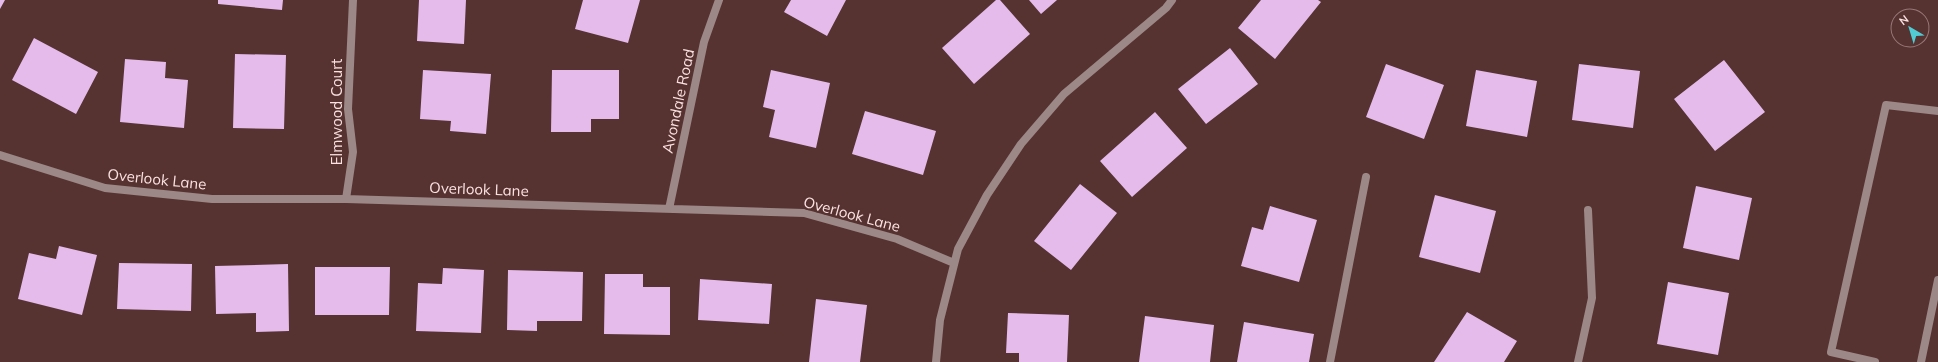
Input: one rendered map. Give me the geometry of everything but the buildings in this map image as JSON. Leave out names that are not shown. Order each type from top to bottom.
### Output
[{"type":"street","name":"Elmwood Court","points":[[346,199],[353,152],[348,109],[353,0]]},
{"type":"street","name":"Avondale Road","points":[[669,209],[704,42],[720,0]]},
{"type":"street","points":[[936,362],[940,320],[958,249],[986,195],[1020,144],[1064,94],[1166,8],[1172,0]]},
{"type":"street","points":[[1875,362],[1831,352],[1886,105],[1938,112]]},
{"type":"street","name":"Overlook Lane","points":[[0,155],[105,188],[212,199],[346,199],[804,213],[897,239],[954,264]]},
{"type":"street","points":[[1330,362],[1366,177]]},
{"type":"street","points":[[1578,362],[1592,298],[1588,210]]},
{"type":"street","points":[[1921,362],[1938,280]]}]
